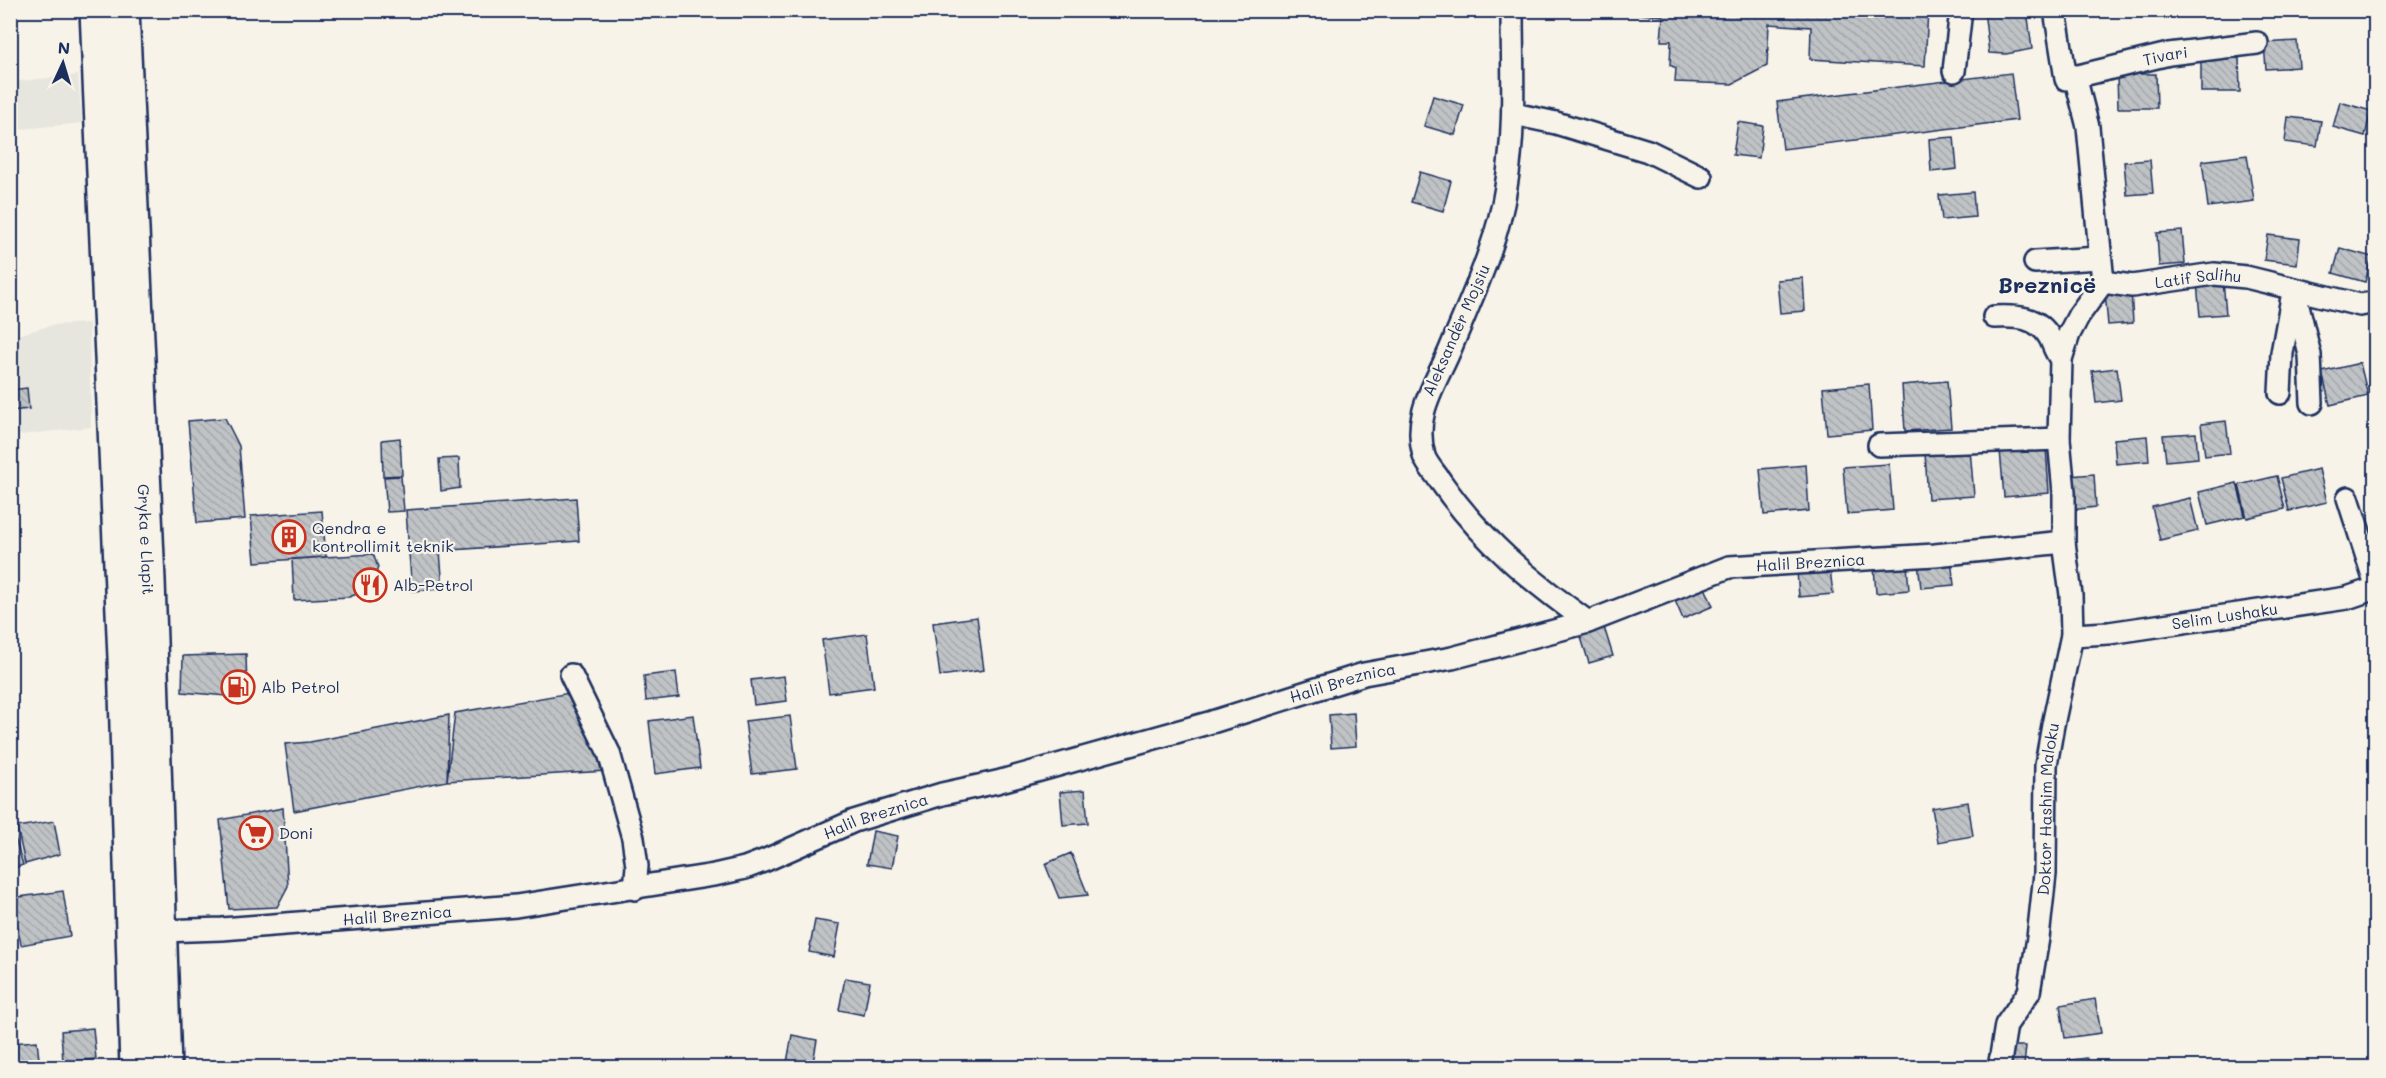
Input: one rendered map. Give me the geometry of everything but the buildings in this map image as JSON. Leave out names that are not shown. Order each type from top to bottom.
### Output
[{"type":"main road","name":"Gryka e Llapit","points":[[97,10],[125,669],[137,1068]]},
{"type":"main road","name":"Gryka e Llapit","points":[[122,10],[148,580],[164,1068]]},
{"type":"street","name":"Aleksandër Mojsiu","points":[[1512,10],[1514,114],[1506,188],[1488,256],[1451,349],[1425,400],[1420,431],[1424,458],[1464,514],[1539,586],[1588,622]]},
{"type":"street","points":[[1954,71],[1961,10]]},
{"type":"street","points":[[2055,10],[2066,79],[2075,76],[2088,127],[2103,282],[2068,334],[2061,359],[2059,439],[2064,492],[2064,542]]},
{"type":"street","name":"Tivari","points":[[2075,76],[2169,54],[2257,43]]},
{"type":"street","points":[[1514,114],[1557,123],[1648,151],[1701,177]]},
{"type":"street","points":[[2035,262],[2099,258]]},
{"type":"street","name":"Latif Salihu","points":[[2103,282],[2132,286],[2214,274],[2246,277],[2360,305],[2376,300]]},
{"type":"street","points":[[2280,393],[2286,323],[2294,289]]},
{"type":"street","points":[[2294,289],[2310,355],[2312,403]]},
{"type":"street","points":[[1994,317],[2019,316],[2038,324],[2046,332],[2061,359]]},
{"type":"street","points":[[1879,445],[2059,439]]},
{"type":"street","name":"Selim Lushaku","points":[[2072,635],[2109,633],[2347,598],[2376,586],[2348,498]]},
{"type":"street","name":"Halil Breznica","points":[[160,931],[222,929],[516,906],[635,889],[745,868],[865,818],[942,794],[997,782],[1212,722],[1364,674],[1452,658],[1588,622],[1729,567],[1935,555],[2064,542]]},
{"type":"street","name":"Doktor Hashim Maloku","points":[[1999,1068],[2006,1025],[2029,992],[2038,938],[2045,874],[2046,765],[2052,725],[2072,635],[2071,595],[2064,542]]},
{"type":"street","points":[[571,675],[609,753],[633,838],[637,866],[635,889]]},
{"type":"shaded area","points":[[78,75],[82,123],[11,130],[11,82]]},
{"type":"shaded area","points":[[89,323],[91,427],[11,436],[10,337],[53,325]]},
{"type":"place","name":"Qendra e kontrollimit teknik","points":[[289,537]]},
{"type":"place","name":"Alb-Petrol","points":[[370,585]]},
{"type":"place","name":"Alb Petrol","points":[[238,687]]},
{"type":"place","name":"Doni","points":[[256,833]]},
{"type":"district","name":"Breznicë","points":[[2047,285]]}]
